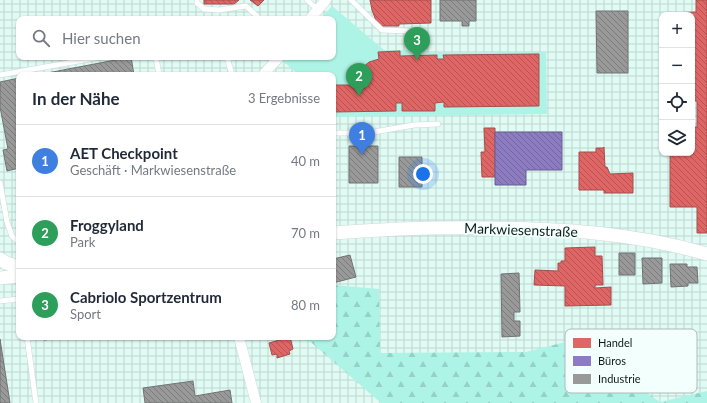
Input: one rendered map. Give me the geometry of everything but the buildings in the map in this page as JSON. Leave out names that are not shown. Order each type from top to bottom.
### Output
[{"type":"street","points":[[313,16],[326,0]]},
{"type":"street","points":[[266,72],[276,60]]},
{"type":"street","name":"Markwiesenstraße","points":[[336,233],[459,228],[553,230],[611,234],[639,238],[671,244],[707,254]]},
{"type":"street","points":[[0,259],[6,263],[16,266]]},
{"type":"street","points":[[0,278],[16,276]]},
{"type":"street","points":[[240,340],[256,403]]},
{"type":"lane","points":[[197,0],[197,3],[204,9],[220,10],[246,6],[257,16]]},
{"type":"lane","points":[[307,0],[318,10]]},
{"type":"lane","points":[[351,0],[382,30],[408,31]]},
{"type":"lane","points":[[17,72],[84,60]]},
{"type":"lane","points":[[156,60],[158,72]]},
{"type":"lane","points":[[228,60],[231,72]]},
{"type":"lane","points":[[0,75],[16,72]]},
{"type":"lane","points":[[336,133],[368,133],[414,125],[438,124]]},
{"type":"lane","points":[[0,183],[6,222],[12,236],[16,239]]},
{"type":"lane","points":[[0,301],[16,299]]},
{"type":"lane","points":[[26,340],[36,403]]},
{"type":"shaded area","points":[[0,0],[707,0],[707,403],[0,403]]},
{"type":"green space","points":[[332,6],[384,50],[407,50],[408,53],[546,52],[547,114],[336,117],[336,72],[296,72],[284,62],[286,60],[336,60],[336,16],[324,16]]},
{"type":"green space","points":[[336,285],[379,289],[380,353],[526,352],[565,342],[565,393],[647,393],[660,402],[707,391],[707,403],[381,403],[308,340],[336,340]]},
{"type":"place","name":"Cabriolo Sportzentrum","points":[[417,60]]},
{"type":"place","name":"Froggyland","points":[[359,96]]},
{"type":"place","name":"AET Checkpoint","points":[[362,155]]}]
